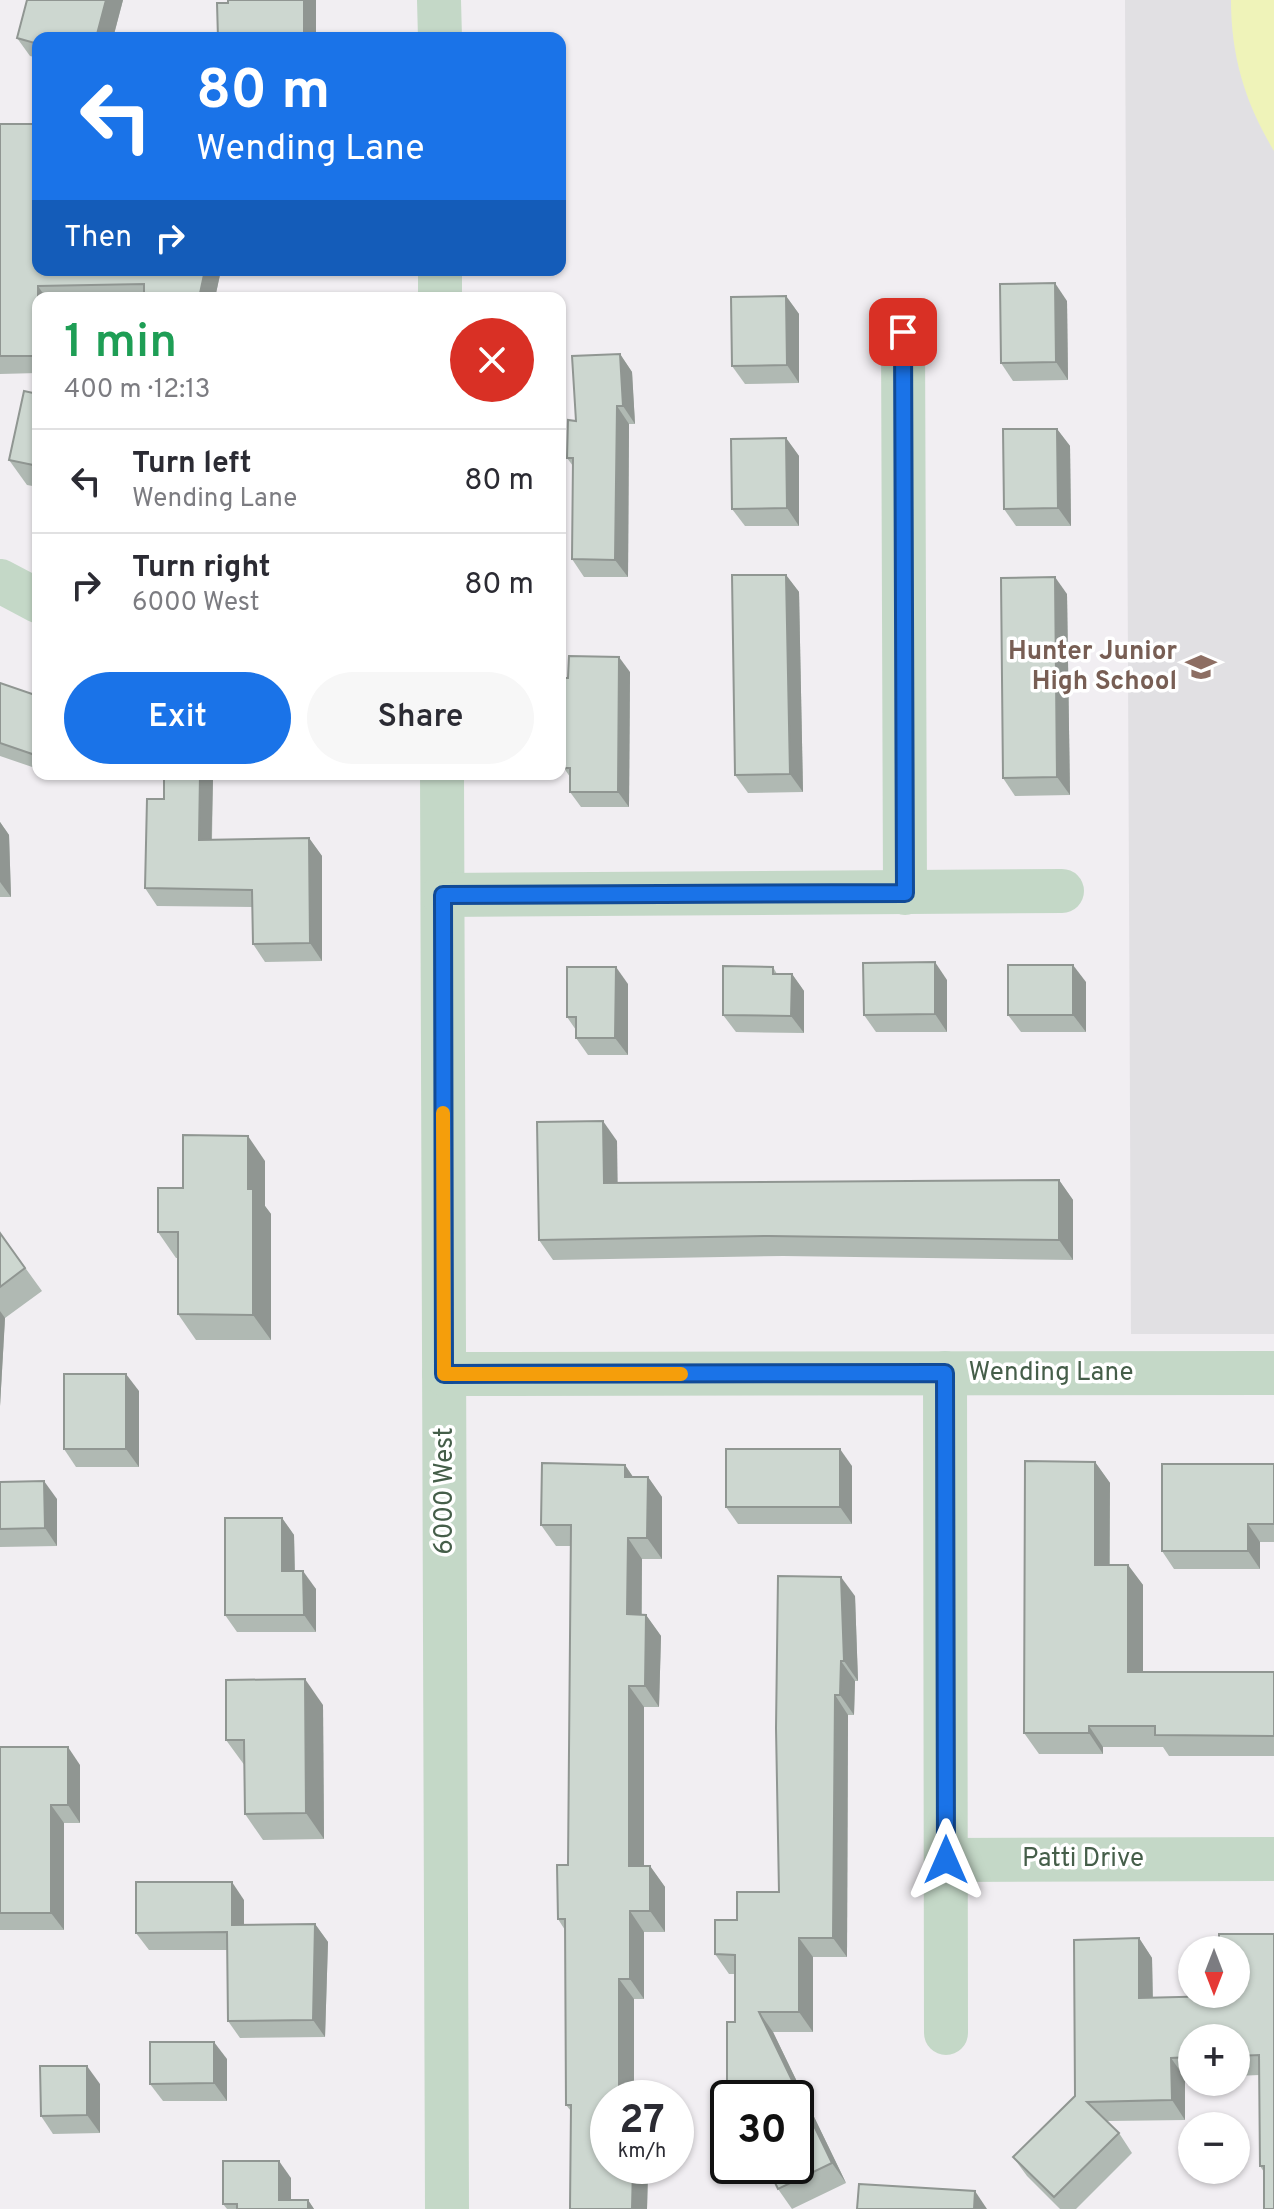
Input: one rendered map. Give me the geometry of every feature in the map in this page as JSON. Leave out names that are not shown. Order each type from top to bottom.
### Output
[{"type":"street","points":[[439,0],[440,32]]},
{"type":"street","points":[[903,332],[905,893]]},
{"type":"street","points":[[0,581],[32,598]]},
{"type":"street","name":"6000 West","points":[[442,780],[447,2209]]},
{"type":"street","points":[[443,895],[1062,891]]},
{"type":"street","points":[[945,1373],[946,2033]]},
{"type":"street","name":"Wending Lane","points":[[444,1374],[1274,1373]]},
{"type":"street","name":"Patti Drive","points":[[946,1860],[1274,1859]]},
{"type":"shaded area","name":"Hunter Junior High School","points":[[1125,0],[1274,0],[1274,1334],[1131,1334]]},
{"type":"green space","points":[[1231,0],[1274,0],[1274,151],[1255,115],[1242,78],[1234,40]]},
{"type":"building","points":[[27,0],[106,0],[98,32],[32,32],[32,42],[17,38]]},
{"type":"building","points":[[228,0],[304,0],[304,32],[218,32],[217,3],[228,3]]},
{"type":"building","points":[[0,124],[32,124],[32,276],[204,276],[200,292],[144,292],[144,284],[38,286],[38,292],[32,292],[32,356],[0,356]]},
{"type":"building","points":[[1055,283],[1056,362],[1001,363],[1000,284]]},
{"type":"building","points":[[786,296],[787,365],[732,366],[731,297]]},
{"type":"building","points":[[620,354],[623,406],[617,406],[615,560],[572,559],[573,458],[567,458],[568,420],[576,421],[572,356]]},
{"type":"building","points":[[24,391],[32,393],[32,465],[9,460]]},
{"type":"building","points":[[1003,429],[1057,429],[1058,508],[1004,509]]},
{"type":"building","points":[[786,438],[787,508],[732,509],[731,439]]},
{"type":"building","points":[[732,575],[786,575],[790,774],[735,775]]},
{"type":"building","points":[[1055,577],[1057,777],[1003,778],[1001,578]]},
{"type":"building","points":[[569,656],[619,657],[618,792],[570,792],[570,768],[566,768]]},
{"type":"building","points":[[0,683],[32,694],[32,754],[0,743]]},
{"type":"building","points":[[164,780],[200,780],[199,840],[309,838],[310,943],[253,944],[252,890],[145,888],[147,799],[164,799]]},
{"type":"building","points":[[935,962],[935,1014],[864,1015],[863,963]]},
{"type":"building","points":[[1008,965],[1073,965],[1073,1015],[1008,1015]]},
{"type":"building","points":[[723,966],[773,967],[773,974],[792,974],[791,1016],[723,1015]]},
{"type":"building","points":[[567,967],[616,967],[615,1038],[576,1038],[576,1017],[567,1017]]},
{"type":"building","points":[[603,1121],[604,1183],[1059,1180],[1059,1240],[769,1236],[539,1240],[537,1122]]},
{"type":"building","points":[[183,1135],[248,1136],[248,1189],[253,1189],[253,1315],[178,1314],[178,1232],[158,1232],[158,1188],[183,1188]]},
{"type":"building","points":[[0,1233],[25,1268],[0,1287]]},
{"type":"building","points":[[64,1374],[126,1374],[126,1449],[64,1449]]},
{"type":"building","points":[[726,1449],[840,1449],[840,1507],[726,1507]]},
{"type":"building","points":[[1025,1461],[1095,1462],[1095,1565],[1128,1565],[1128,1672],[1274,1672],[1274,1736],[1155,1735],[1155,1726],[1089,1726],[1089,1733],[1024,1733]]},
{"type":"building","points":[[542,1463],[625,1465],[625,1477],[648,1477],[647,1538],[628,1538],[627,1614],[646,1615],[645,1686],[629,1686],[629,1866],[650,1866],[650,1911],[630,1911],[630,1979],[619,1979],[619,2080],[590,2080],[590,2184],[633,2184],[632,2209],[570,2209],[571,2105],[566,2105],[565,1919],[558,1919],[557,1865],[568,1865],[571,1525],[541,1525]]},
{"type":"building","points":[[1162,1464],[1274,1464],[1274,1524],[1248,1524],[1248,1551],[1162,1551]]},
{"type":"building","points":[[44,1481],[45,1528],[0,1529],[0,1482]]},
{"type":"building","points":[[225,1518],[282,1518],[282,1571],[303,1571],[304,1615],[225,1615]]},
{"type":"building","points":[[778,1576],[841,1577],[844,1661],[841,1661],[840,1695],[835,1695],[833,1938],[799,1938],[799,2012],[759,2012],[792,2080],[727,2080],[727,2022],[735,2022],[735,1955],[715,1954],[715,1920],[737,1920],[737,1892],[779,1892],[776,1728]]},
{"type":"building","points":[[305,1679],[306,1813],[245,1814],[244,1740],[226,1740],[226,1680]]},
{"type":"building","points":[[0,1747],[68,1747],[68,1805],[51,1805],[51,1913],[0,1913]]},
{"type":"building","points":[[136,1882],[232,1882],[232,1925],[315,1924],[313,2020],[228,2021],[227,1932],[136,1933]]},
{"type":"building","points":[[1274,1934],[1274,2209],[1264,2209],[1264,2166],[1260,2166],[1259,2055],[1250,2055],[1250,2024],[1178,2024],[1178,2058],[1171,2058],[1172,2100],[1087,2102],[1119,2133],[1054,2197],[1013,2157],[1075,2096],[1074,1940],[1139,1938],[1139,1998],[1178,1997],[1178,2008],[1250,2008],[1250,1936],[1219,1936]]},
{"type":"building","points":[[150,2042],[214,2042],[214,2083],[150,2084]]},
{"type":"building","points":[[40,2066],[87,2066],[87,2115],[41,2116]]},
{"type":"building","points":[[814,2126],[832,2163],[814,2172]]},
{"type":"building","points":[[223,2161],[279,2161],[279,2200],[308,2200],[308,2209],[237,2209],[237,2204],[223,2204]]},
{"type":"building","points":[[859,2184],[975,2191],[974,2209],[857,2209]]},
{"type":"slow traffic","points":[[443,1113],[444,1374],[681,1374]]},
{"type":"place","name":"Hunter Junior High School","points":[[1201,667]]},
{"type":"route","points":[[903,332],[905,893],[443,895],[444,1374],[945,1373],[946,1860]]}]
